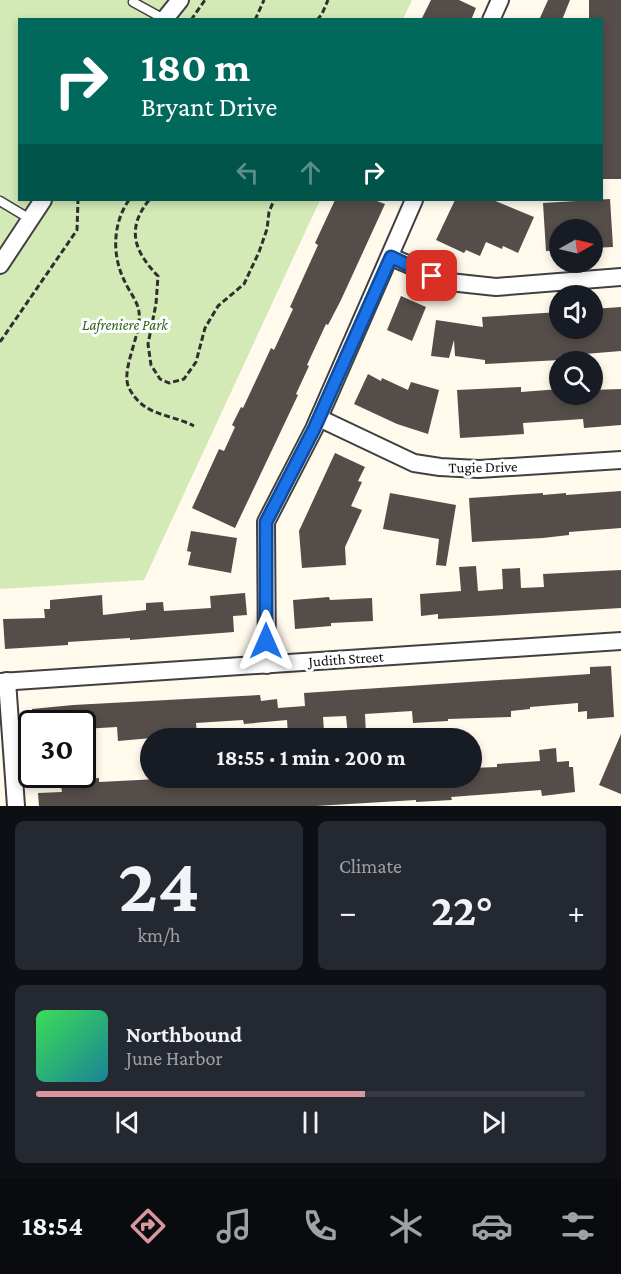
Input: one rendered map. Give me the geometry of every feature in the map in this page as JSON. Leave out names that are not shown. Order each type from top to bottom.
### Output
[{"type":"street","points":[[165,18],[180,0]]},
{"type":"street","points":[[491,18],[500,0]]},
{"type":"street","points":[[0,265],[42,201]]},
{"type":"street","points":[[267,665],[266,522],[319,418],[414,201]]},
{"type":"street","points":[[391,257],[441,279],[468,285],[496,287],[621,277]]},
{"type":"street","name":"Tugie Drive","points":[[319,418],[414,463],[440,467],[479,470],[621,460]]},
{"type":"street","name":"Judith Street","points":[[4,681],[621,641]]},
{"type":"street","points":[[4,681],[16,806]]},
{"type":"lane","points":[[133,2],[162,18]]},
{"type":"lane","points":[[0,201],[30,219]]},
{"type":"path","points":[[192,18],[205,0]]},
{"type":"path","points":[[256,18],[264,0]]},
{"type":"path","points":[[319,18],[328,0]]},
{"type":"path","points":[[0,342],[77,230],[78,201]]},
{"type":"path","points":[[128,201],[121,211],[116,235],[118,267],[139,310],[136,340],[127,372],[128,386],[136,399],[150,411],[182,420],[194,426]]},
{"type":"path","points":[[148,201],[134,229],[139,252],[158,276],[156,304],[148,344],[151,365],[160,379],[169,382],[184,379],[196,362],[205,328],[218,306],[244,284],[264,237],[268,212],[274,201]]},
{"type":"green space","name":"Lafreniere Park","points":[[0,0],[412,0],[403,18],[18,18],[18,201],[320,201],[144,580],[0,589]]},
{"type":"building","points":[[431,0],[459,0],[476,8],[472,18],[422,18]]},
{"type":"building","points":[[548,0],[570,0],[563,18],[540,18]]},
{"type":"building","points":[[589,0],[621,0],[621,179],[603,179],[603,18],[589,18]]},
{"type":"building","points":[[610,199],[613,247],[603,247],[603,219],[549,219],[549,251],[546,251],[543,203]]},
{"type":"building","points":[[335,201],[377,201],[385,204],[341,300],[328,325],[326,324],[307,365],[309,366],[296,394],[298,395],[235,528],[192,508],[219,449],[224,451],[235,427],[232,425],[241,407],[243,408],[271,348],[274,350],[293,309],[290,307],[318,245],[315,243]]},
{"type":"building","points":[[455,201],[495,201],[534,217],[518,253],[486,242],[480,256],[466,250],[464,253],[436,240]]},
{"type":"building","points":[[401,296],[426,307],[412,341],[387,330]]},
{"type":"building","points":[[621,307],[621,351],[549,351],[549,361],[485,364],[485,360],[455,356],[454,340],[449,358],[431,356],[436,320],[483,327],[482,317],[549,313],[549,339],[603,339],[603,308]]},
{"type":"building","points":[[368,374],[408,390],[411,382],[439,390],[428,434],[397,424],[354,404]]},
{"type":"building","points":[[521,387],[521,392],[549,390],[549,405],[603,405],[603,390],[621,389],[621,425],[584,428],[583,419],[523,423],[524,434],[460,438],[457,390]]},
{"type":"building","points":[[335,453],[365,467],[358,481],[362,482],[351,506],[362,510],[345,547],[346,565],[302,568],[299,531]]},
{"type":"building","points":[[621,491],[621,528],[569,532],[569,535],[543,538],[472,542],[469,498]]},
{"type":"building","points":[[390,493],[456,505],[446,566],[436,565],[439,539],[383,529]]},
{"type":"building","points":[[191,531],[237,538],[231,573],[188,565],[191,552],[187,551]]},
{"type":"building","points":[[476,566],[478,591],[503,589],[502,569],[520,568],[521,588],[544,587],[543,574],[621,570],[621,608],[438,619],[438,614],[421,616],[420,594],[461,591],[459,567]]},
{"type":"building","points":[[245,593],[247,615],[233,616],[234,632],[68,642],[68,645],[5,649],[3,619],[45,618],[44,609],[50,609],[50,600],[102,595],[103,615],[146,610],[146,603],[163,602],[164,611],[211,608],[210,596]]},
{"type":"building","points":[[329,597],[330,600],[372,598],[373,621],[331,623],[331,626],[295,629],[293,600]]},
{"type":"building","points":[[611,666],[614,717],[587,719],[587,711],[578,712],[578,703],[530,707],[530,709],[511,711],[511,717],[448,719],[448,721],[413,723],[412,711],[365,714],[366,728],[347,728],[346,716],[323,717],[324,728],[288,728],[287,720],[244,724],[243,720],[196,723],[196,728],[140,728],[140,739],[118,741],[117,727],[96,728],[96,710],[32,710],[73,705],[260,695],[261,701],[277,699],[278,708],[305,706],[304,693],[590,674],[590,667]]},
{"type":"building","points":[[621,734],[621,794],[599,785]]},
{"type":"building","points":[[556,748],[557,762],[569,761],[569,767],[573,767],[575,792],[542,796],[541,790],[451,797],[452,800],[316,806],[39,806],[38,793],[62,792],[61,788],[96,788],[96,778],[99,778],[99,782],[140,780],[140,788],[482,788],[482,768],[497,767],[497,764],[540,761],[539,750]]},
{"type":"route","points":[[266,641],[266,522],[314,429],[391,257],[432,276]]}]
